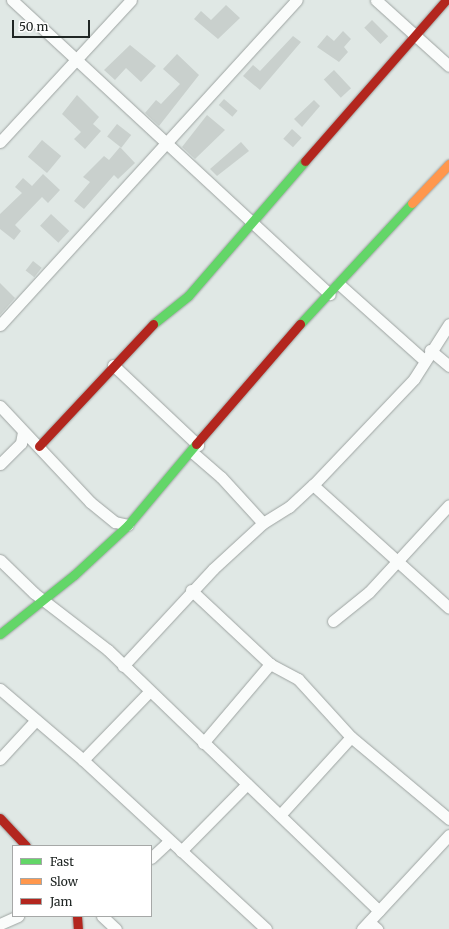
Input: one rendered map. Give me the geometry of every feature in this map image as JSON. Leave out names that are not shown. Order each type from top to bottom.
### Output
[{"type":"street","points":[[12,0],[77,58],[164,144],[254,223],[330,294]]},
{"type":"street","points":[[0,142],[131,0]]},
{"type":"street","points":[[0,325],[297,0]]},
{"type":"street","points":[[376,0],[449,66]]},
{"type":"street","points":[[36,444],[113,365],[140,334],[188,296],[254,223],[446,0]]},
{"type":"street","points":[[0,634],[44,599],[128,525],[195,448],[275,351],[330,294],[449,164]]},
{"type":"street","points":[[339,284],[425,361]]},
{"type":"street","points":[[123,666],[191,590],[263,523],[289,507],[313,486],[414,378],[430,350],[449,324]]},
{"type":"street","points":[[430,350],[449,366]]},
{"type":"street","points":[[113,365],[195,448],[263,523]]},
{"type":"street","points":[[0,406],[22,438],[36,444],[90,502],[115,522],[128,525]]},
{"type":"street","points":[[0,464],[22,438]]},
{"type":"street","points":[[313,486],[449,608]]},
{"type":"street","points":[[333,621],[354,607],[398,562],[449,505]]},
{"type":"street","points":[[0,560],[44,599],[86,630],[379,911]]},
{"type":"street","points":[[191,590],[270,664],[298,680],[351,736],[449,819]]},
{"type":"street","points":[[203,743],[270,664]]},
{"type":"street","points":[[0,689],[83,760],[266,929]]},
{"type":"street","points":[[83,760],[149,692]]},
{"type":"street","points":[[0,759],[36,720]]},
{"type":"street","points":[[280,815],[351,736]]},
{"type":"street","points":[[181,851],[247,784]]},
{"type":"street","points":[[0,818],[25,845]]},
{"type":"street","points":[[369,927],[379,911],[449,835]]},
{"type":"street","points":[[152,857],[169,841]]},
{"type":"street","points":[[0,924],[16,917]]},
{"type":"street","points":[[77,917],[78,929]]},
{"type":"street","points":[[103,917],[116,929]]},
{"type":"building","points":[[226,5],[240,18],[218,39],[194,19],[201,11],[211,20]]},
{"type":"building","points":[[372,20],[388,36],[380,44],[364,28]]},
{"type":"building","points":[[343,31],[351,39],[344,47],[348,52],[339,62],[317,47],[327,35],[334,41]]},
{"type":"building","points":[[293,36],[301,42],[260,90],[243,76],[253,65],[260,71]]},
{"type":"building","points":[[130,45],[156,66],[141,82],[126,68],[115,80],[104,70]]},
{"type":"building","points":[[177,54],[199,75],[159,126],[145,113],[156,100],[161,104],[180,84],[163,69]]},
{"type":"building","points":[[334,70],[351,88],[341,98],[324,80]]},
{"type":"building","points":[[77,95],[99,117],[93,124],[101,131],[85,149],[74,139],[81,132],[62,114]]},
{"type":"building","points":[[224,99],[238,111],[232,117],[219,105]]},
{"type":"building","points":[[314,100],[320,106],[302,127],[294,119]]},
{"type":"building","points":[[207,115],[225,130],[195,159],[182,147]]},
{"type":"building","points":[[117,124],[131,135],[121,148],[107,137]]},
{"type":"building","points":[[292,129],[302,138],[293,147],[283,139]]},
{"type":"building","points":[[42,140],[61,156],[47,173],[28,157]]},
{"type":"building","points":[[241,142],[249,151],[217,176],[210,169]]},
{"type":"building","points":[[120,147],[135,163],[118,179],[114,175],[84,209],[74,201],[90,182],[83,177],[104,156],[109,160]]},
{"type":"building","points":[[43,174],[60,190],[48,203],[42,197],[15,225],[21,231],[14,240],[0,229],[0,214],[22,193],[15,187],[23,178],[32,186]]},
{"type":"building","points":[[51,214],[69,231],[58,243],[40,226]]},
{"type":"building","points":[[33,261],[42,268],[34,277],[26,270]]},
{"type":"building","points":[[0,283],[15,298],[0,315]]},
{"type":"traffic: fast","points":[[153,324],[188,296],[305,161]]},
{"type":"traffic: fast","points":[[300,324],[412,203]]},
{"type":"traffic: fast","points":[[0,634],[74,575],[128,525],[196,444]]},
{"type":"traffic: slow","points":[[412,203],[449,164]]},
{"type":"traffic: jam","points":[[305,161],[446,0]]},
{"type":"traffic: jam","points":[[39,446],[153,324]]},
{"type":"traffic: jam","points":[[196,444],[300,324]]},
{"type":"traffic: jam","points":[[0,818],[25,845]]},
{"type":"traffic: jam","points":[[77,917],[78,929]]}]
